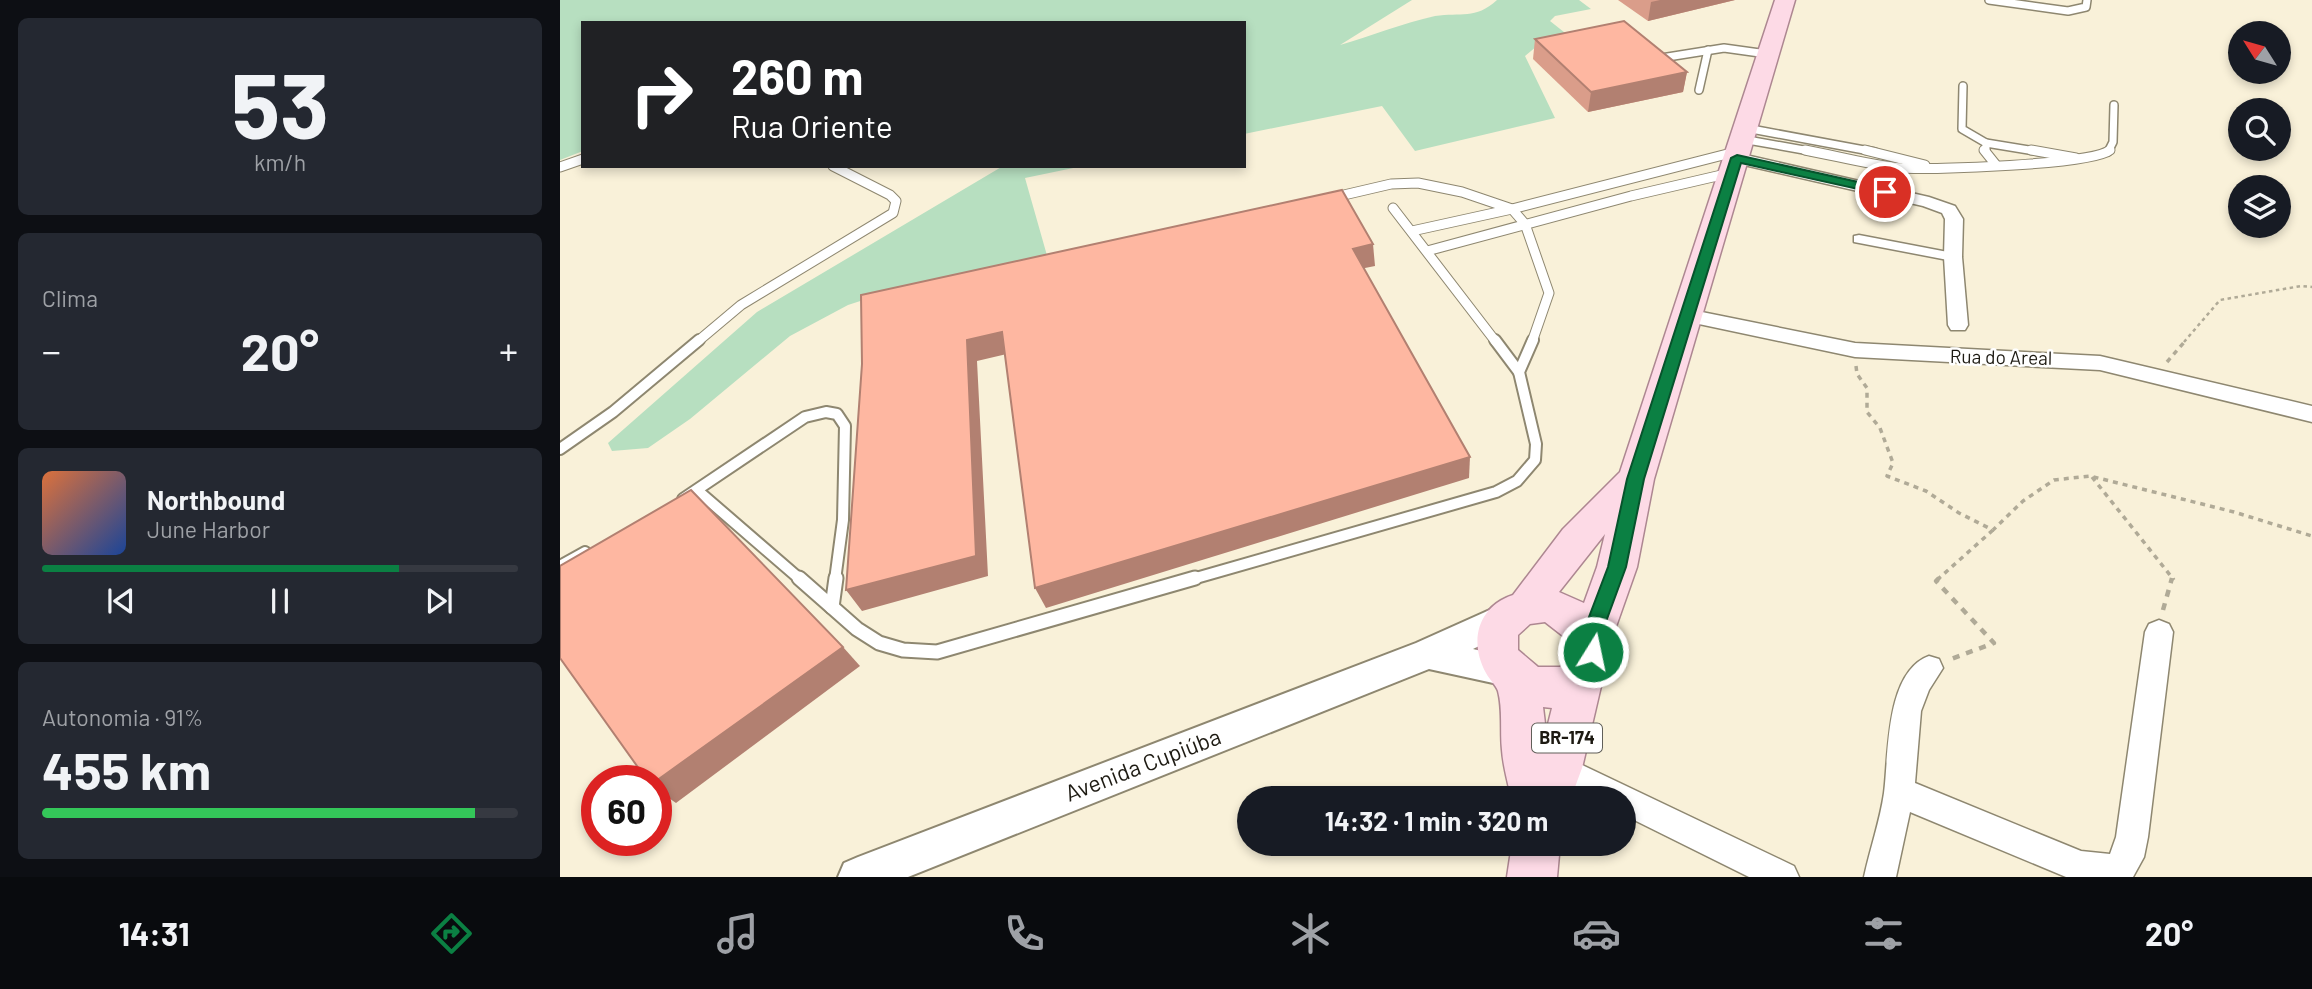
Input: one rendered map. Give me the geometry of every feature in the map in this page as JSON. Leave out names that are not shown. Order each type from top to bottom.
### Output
[{"type":"main road","name":"BR-174","points":[[1548,786],[1617,567],[1636,479],[1785,0]]},
{"type":"main road","name":"BR-174","points":[[1546,786],[1525,755],[1513,676],[1498,655],[1497,639],[1503,624],[1521,610],[1572,544],[1636,479]]},
{"type":"main road","points":[[1513,676],[1541,689],[1563,687],[1586,658],[1581,622],[1565,610],[1546,606],[1521,610]]},
{"type":"main road","points":[[1531,877],[1534,856]]},
{"type":"street","points":[[1739,150],[1929,202],[1949,210],[1955,227],[1953,257],[1958,325]]},
{"type":"street","points":[[1859,239],[1953,257]]},
{"type":"street","name":"Rua do Areal","points":[[1687,316],[1855,350],[1960,357],[2071,359],[2157,375],[2312,414]]},
{"type":"street","name":"Avenida Cupiúba","points":[[858,877],[1428,654],[1521,610]]},
{"type":"street","points":[[1899,793],[2081,867],[2105,872],[2120,868],[2127,857],[2132,837],[2159,632]]},
{"type":"street","points":[[1428,654],[1513,676]]},
{"type":"street","points":[[1880,877],[1899,793],[1905,716],[1917,681],[1929,668]]},
{"type":"street","points":[[1636,805],[1783,877]]},
{"type":"lane","points":[[1989,0],[2068,11],[2086,7],[2087,0]]},
{"type":"lane","points":[[1654,59],[1724,48],[1767,54]]},
{"type":"lane","points":[[1699,90],[1708,50]]},
{"type":"lane","points":[[1963,86],[1962,130],[1974,138],[1986,143],[2090,160]]},
{"type":"lane","points":[[1412,231],[1512,209],[1739,150],[1895,167],[2039,165],[2090,160],[2110,151],[2113,142],[2114,105]]},
{"type":"lane","points":[[1986,143],[1984,150],[1996,165]]},
{"type":"lane","points":[[1427,251],[1631,196],[1739,150]]},
{"type":"lane","points":[[2033,150],[2043,156],[2039,165]]},
{"type":"lane","points":[[560,167],[581,160]]},
{"type":"lane","points":[[560,449],[613,412],[741,305],[893,213],[896,201],[890,195],[837,168]]},
{"type":"lane","points":[[1318,201],[1372,187],[1419,183],[1462,192],[1512,209],[1525,224],[1549,293],[1542,320],[1519,372]]},
{"type":"lane","points":[[698,491],[870,640],[904,651],[937,652],[1496,492],[1517,481],[1535,460],[1536,444],[1519,372],[1393,208]]},
{"type":"lane","points":[[675,503],[698,491],[805,417],[826,412],[837,414],[845,426],[843,520],[832,607]]},
{"type":"lane","points":[[560,566],[595,547]]},
{"type":"path","points":[[2157,375],[2220,300],[2301,286],[2312,287]]},
{"type":"path","points":[[1855,350],[1857,374],[1867,388],[1867,412],[1880,428],[1893,463],[1887,476],[1926,491],[1959,513],[1993,530]]},
{"type":"path","points":[[2090,476],[2150,546],[2174,580],[2165,601],[2159,632]]},
{"type":"path","points":[[1929,668],[1994,643],[1936,581],[2023,501],[2054,480],[2090,476],[2222,508],[2312,536]]},
{"type":"green space","points":[[560,0],[1412,0],[1340,45],[1435,16],[1475,13],[1497,0],[1579,0],[1591,9],[1555,16],[1550,21],[1574,40],[1537,46],[1525,56],[1555,118],[1415,151],[1382,106],[1246,134],[1246,21],[581,21],[581,152],[560,160]]},
{"type":"green space","points":[[1000,168],[1073,168],[1025,178],[1048,259],[888,292],[848,305],[790,336],[690,419],[648,448],[612,451],[608,443],[757,312]]},
{"type":"building","points":[[1624,21],[1687,72],[1591,92],[1535,39]]},
{"type":"building","points":[[1342,190],[1373,244],[1353,249],[1470,457],[1035,588],[1002,332],[967,340],[976,556],[846,590],[862,364],[861,295]]},
{"type":"building","points":[[691,490],[843,647],[672,770],[672,765],[636,765],[560,658],[560,566]]},
{"type":"route","points":[[1593,652],[1591,638],[1617,567],[1636,479],[1737,158],[1885,192]]}]
